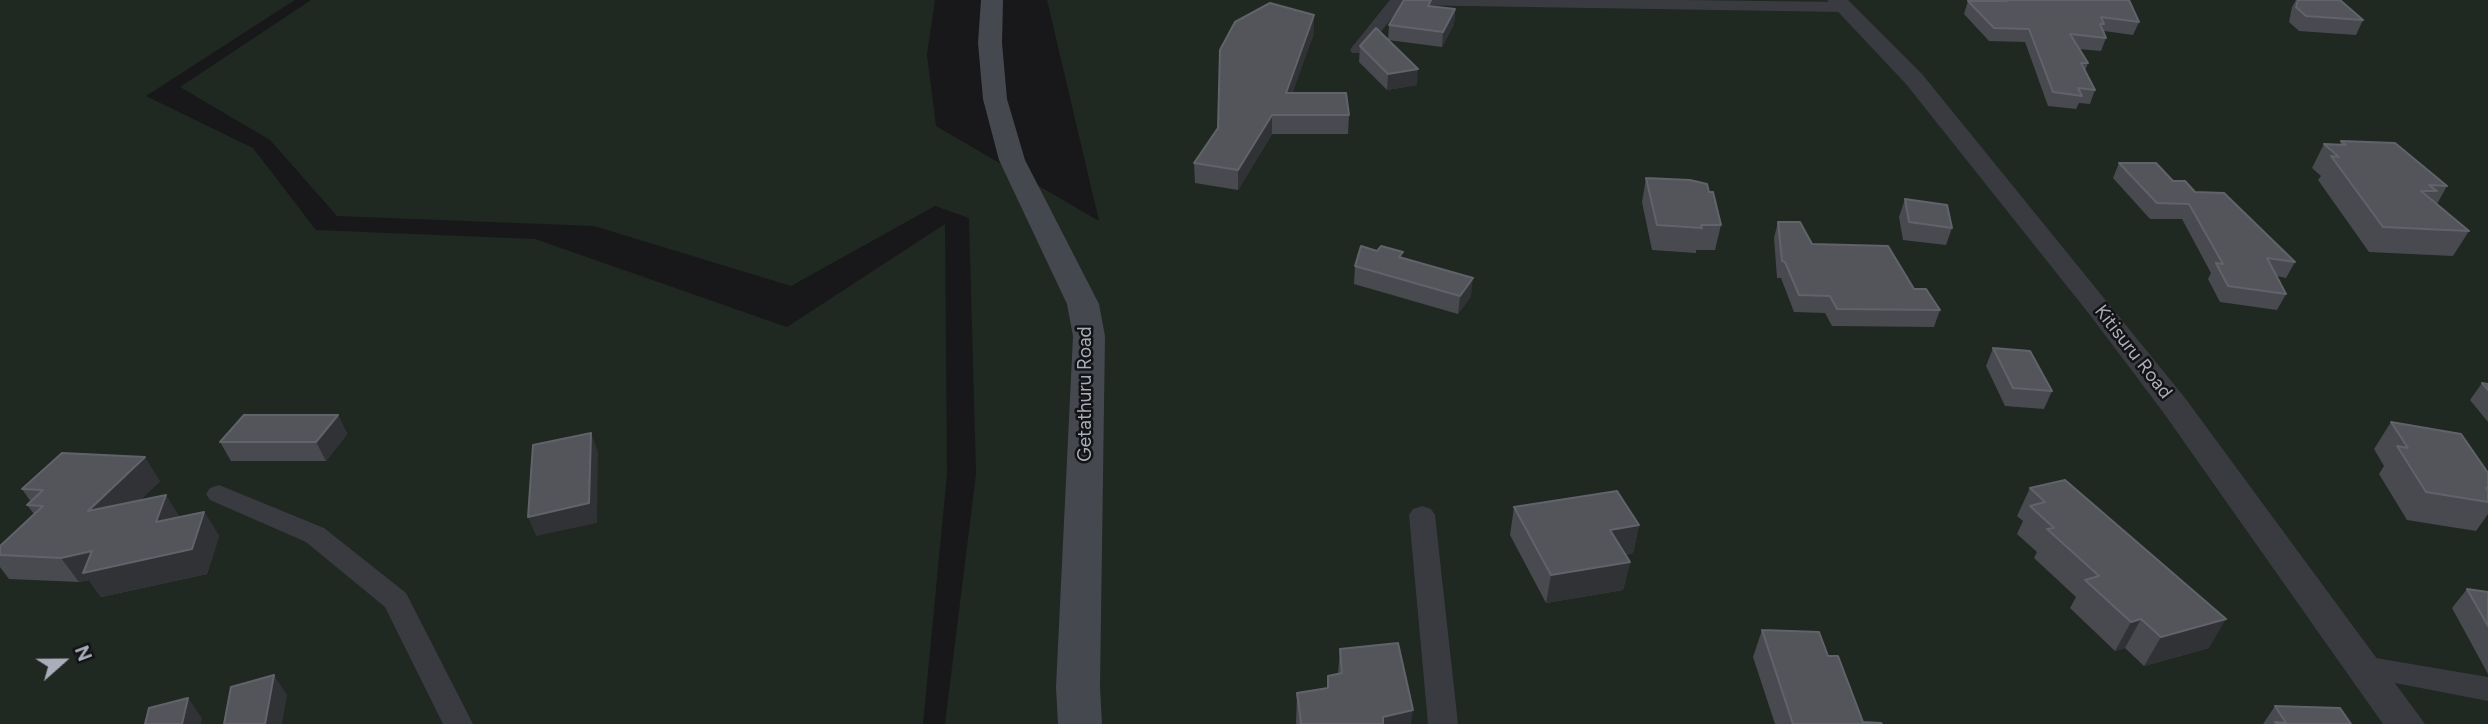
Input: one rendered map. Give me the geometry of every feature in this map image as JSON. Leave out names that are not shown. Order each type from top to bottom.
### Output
[{"type":"main road","name":"Getathuru Road","points":[[992,0],[990,43],[995,99],[1012,160],[1083,304],[1088,336],[1078,687],[1080,724]]},
{"type":"street","points":[[1358,50],[1399,0],[1840,3]]},
{"type":"street","name":"Kitisuru Road","points":[[1840,3],[1914,79],[2100,309],[2174,405],[2405,724]]},
{"type":"street","points":[[219,494],[315,535],[396,600],[458,724]]},
{"type":"street","points":[[1422,515],[1443,724]]},
{"type":"street","points":[[2364,667],[2488,689]]},
{"type":"shaded area","points":[[0,0],[295,0],[146,96],[253,148],[316,230],[535,239],[787,327],[945,224],[947,474],[923,724],[0,724]]},
{"type":"shaded area","points":[[311,0],[935,0],[927,55],[936,126],[1099,221],[1047,0],[2488,0],[2488,724],[945,724],[976,474],[969,218],[935,206],[791,286],[594,226],[337,216],[270,140],[180,87]]},
{"type":"building","points":[[1404,0],[1431,0],[1428,6],[1455,9],[1443,32],[1389,25]]},
{"type":"building","points":[[2129,0],[2139,22],[2101,17],[2104,24],[2100,24],[2106,38],[2070,34],[2088,63],[2081,63],[2095,90],[2078,88],[2082,96],[2053,92],[2029,29],[1994,28],[1968,1]]},
{"type":"building","points":[[2298,0],[2340,0],[2363,20],[2306,16],[2296,7]]},
{"type":"building","points":[[1270,3],[1314,15],[1286,93],[1346,93],[1349,115],[1272,115],[1238,170],[1194,163],[1218,128],[1220,50],[1235,22]]},
{"type":"building","points":[[1376,28],[1418,69],[1388,74],[1360,46]]},
{"type":"building","points":[[2341,141],[2395,143],[2447,186],[2429,185],[2437,191],[2421,191],[2469,231],[2383,227],[2331,156],[2339,157],[2324,144],[2346,145]]},
{"type":"building","points":[[2119,163],[2156,163],[2173,181],[2185,181],[2195,192],[2224,193],[2295,262],[2267,258],[2286,294],[2228,286],[2216,263],[2223,264],[2189,204],[2157,203]]},
{"type":"building","points":[[1646,178],[1690,180],[1707,184],[1709,192],[1713,192],[1721,225],[1701,225],[1702,228],[1657,225]]},
{"type":"building","points":[[1905,199],[1947,205],[1952,228],[1909,222]]},
{"type":"building","points":[[1778,222],[1800,222],[1812,244],[1888,246],[1914,289],[1926,289],[1940,310],[1837,309],[1830,296],[1799,295],[1785,262],[1782,261]]},
{"type":"building","points":[[1361,246],[1377,251],[1381,246],[1403,252],[1399,257],[1473,278],[1460,296],[1355,266]]},
{"type":"building","points":[[1993,348],[2030,351],[2052,391],[2013,388]]},
{"type":"building","points":[[244,415],[338,415],[316,442],[220,442]]},
{"type":"building","points":[[2391,422],[2461,434],[2488,473],[2488,502],[2426,492],[2397,446],[2408,448]]},
{"type":"building","points":[[591,433],[589,503],[528,517],[533,445]]},
{"type":"building","points":[[62,453],[145,457],[88,511],[166,495],[156,522],[204,512],[192,549],[83,573],[92,551],[61,558],[0,555],[0,546],[43,506],[27,505],[43,490],[22,489]]},
{"type":"building","points":[[2065,480],[2226,619],[2161,637],[2141,619],[2131,622],[2085,580],[2099,576],[2047,529],[2054,528],[2030,506],[2045,502],[2030,488]]},
{"type":"building","points":[[1617,491],[1639,525],[1610,530],[1630,562],[1551,575],[1514,507]]},
{"type":"building","points":[[2467,589],[2488,592],[2488,626]]},
{"type":"building","points":[[1762,630],[1819,632],[1828,656],[1838,656],[1863,722],[1882,724],[1793,724]]},
{"type":"building","points":[[1398,643],[1413,710],[1383,717],[1383,724],[1300,724],[1297,693],[1328,688],[1328,676],[1342,673],[1340,649]]},
{"type":"building","points":[[274,675],[265,724],[224,724],[231,687]]},
{"type":"building","points":[[188,698],[182,724],[145,724],[149,708]]},
{"type":"building","points":[[2275,706],[2340,708],[2351,724],[2277,724],[2275,722],[2286,723]]}]
